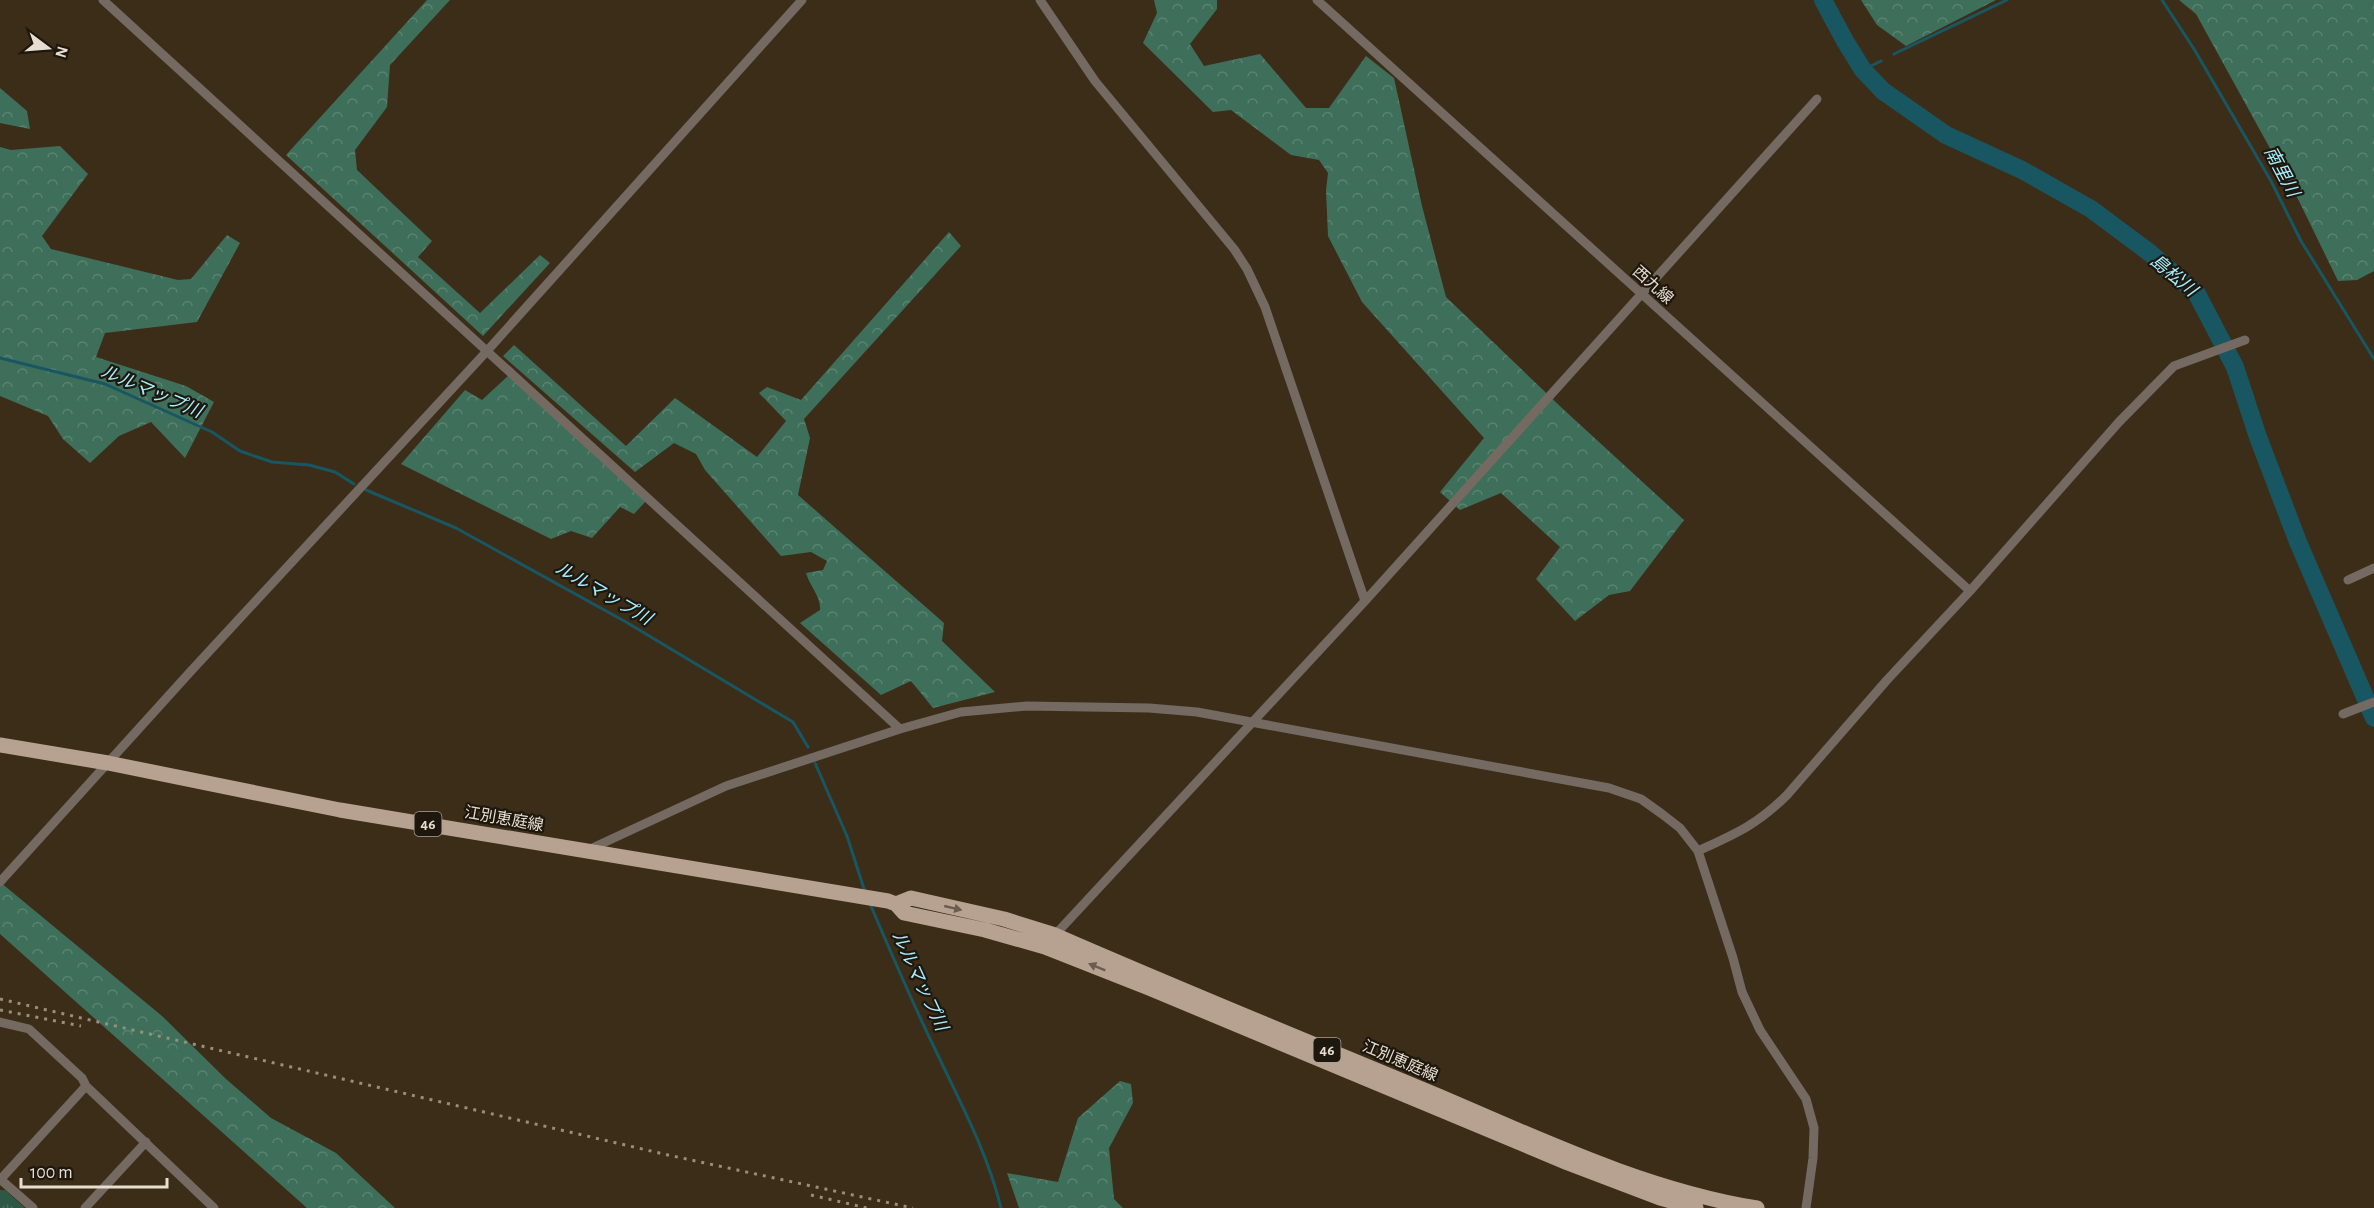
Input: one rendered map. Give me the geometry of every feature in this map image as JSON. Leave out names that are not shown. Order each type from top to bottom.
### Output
[{"type":"main road","name":"江別恵庭線","points":[[0,745],[108,763],[340,810],[892,902],[911,898],[1005,920],[1225,1019],[1568,1163],[1696,1208]]},
{"type":"main road","name":"江別恵庭線","points":[[1050,941],[1576,1154],[1670,1188],[1757,1208]]},
{"type":"street","points":[[103,0],[900,729]]},
{"type":"street","points":[[0,882],[487,351],[802,0]]},
{"type":"street","points":[[1040,0],[1095,81],[1234,249],[1246,269],[1265,307],[1365,601]]},
{"type":"street","name":"西九線","points":[[1317,0],[1970,591]]},
{"type":"street","points":[[1050,941],[1365,601],[1817,99]]},
{"type":"street","points":[[1698,851],[1750,827],[1769,813],[2119,422],[2174,366],[2244,340]]},
{"type":"street","points":[[2348,580],[2374,568]]},
{"type":"street","points":[[2343,714],[2374,702]]},
{"type":"street","points":[[586,851],[726,786],[900,729],[961,712],[1028,706],[1149,708],[1197,712],[1609,788],[1641,799],[1680,828],[1698,851],[1742,992],[1760,1030],[1806,1099],[1814,1128],[1813,1158],[1806,1208]]},
{"type":"street","points":[[2,1025],[28,1029],[82,1078],[86,1086],[214,1208]]},
{"type":"street","points":[[33,1208],[0,1179],[86,1086]]},
{"type":"street","points":[[85,1208],[146,1142]]},
{"type":"green space","points":[[427,0],[450,0],[390,65],[387,107],[355,150],[357,170],[432,241],[418,257],[480,313],[540,255],[550,263],[483,336],[286,155]]},
{"type":"green space","points":[[1154,0],[1217,0],[1217,9],[1190,44],[1204,66],[1260,54],[1306,108],[1329,108],[1366,56],[1394,78],[1422,206],[1446,297],[1684,520],[1630,591],[1609,595],[1575,621],[1536,579],[1560,547],[1501,493],[1460,510],[1440,492],[1484,438],[1362,302],[1328,236],[1326,190],[1328,173],[1319,160],[1291,155],[1231,110],[1213,112],[1143,43],[1157,13]]},
{"type":"green space","points":[[1861,0],[1996,0],[1906,46],[1877,25]]},
{"type":"green space","points":[[2179,0],[2374,0],[2374,271],[2357,280],[2338,281],[2299,201],[2196,14]]},
{"type":"green space","points":[[0,88],[27,111],[30,129],[0,123]]},
{"type":"green space","points":[[60,146],[88,174],[42,236],[51,249],[178,280],[191,279],[227,235],[240,243],[197,322],[105,333],[96,357],[186,386],[214,402],[185,458],[151,422],[119,436],[90,463],[63,439],[48,416],[0,396],[0,147],[11,150]]},
{"type":"green space","points":[[949,232],[961,246],[804,419],[810,438],[798,495],[944,623],[942,641],[995,692],[933,708],[911,681],[881,695],[800,623],[820,610],[819,600],[806,573],[823,570],[827,561],[811,552],[781,556],[705,470],[696,454],[674,443],[635,472],[503,356],[514,345],[626,446],[675,398],[757,457],[786,421],[759,393],[767,387],[801,400]]},
{"type":"green space","points":[[509,375],[646,501],[634,514],[620,507],[592,538],[571,531],[551,539],[401,464],[465,390],[482,400]]},
{"type":"green space","points":[[0,882],[162,1016],[226,1079],[271,1118],[336,1153],[395,1208],[307,1208],[0,934]]},
{"type":"green space","points":[[1120,1081],[1131,1084],[1133,1103],[1109,1148],[1114,1199],[1123,1208],[1019,1208],[1007,1173],[1058,1182],[1078,1118]]},
{"type":"green space","points":[[0,1190],[5,1190],[25,1208],[0,1208]]},
{"type":"waterway","name":"島松川","points":[[1823,0],[1863,70],[1883,91],[1946,135],[2022,170],[2091,209],[2150,253],[2197,294],[2235,367],[2258,437],[2298,542],[2374,718]]},
{"type":"waterway","name":"南里川","points":[[1894,54],[2007,0]]},
{"type":"waterway","name":"南里川","points":[[2162,0],[2194,49],[2271,181],[2301,241],[2374,359]]},
{"type":"waterway","name":"南里川","points":[[1863,70],[1881,61]]},
{"type":"waterway","name":"ルルマップ川","points":[[0,358],[105,384],[212,432],[240,451],[272,462],[309,465],[335,472],[354,484]]},
{"type":"waterway","name":"ルルマップ川","points":[[366,490],[456,528],[626,622],[793,722],[808,747]]},
{"type":"waterway","name":"ルルマップ川","points":[[815,763],[847,836],[865,892]]},
{"type":"waterway","name":"ルルマップ川","points":[[870,904],[917,1012],[980,1146],[1001,1208]]},
{"type":"railway","points":[[0,999],[668,1155],[913,1208]]},
{"type":"railway","points":[[0,1010],[81,1026]]},
{"type":"railway","points":[[811,1195],[867,1208]]}]
